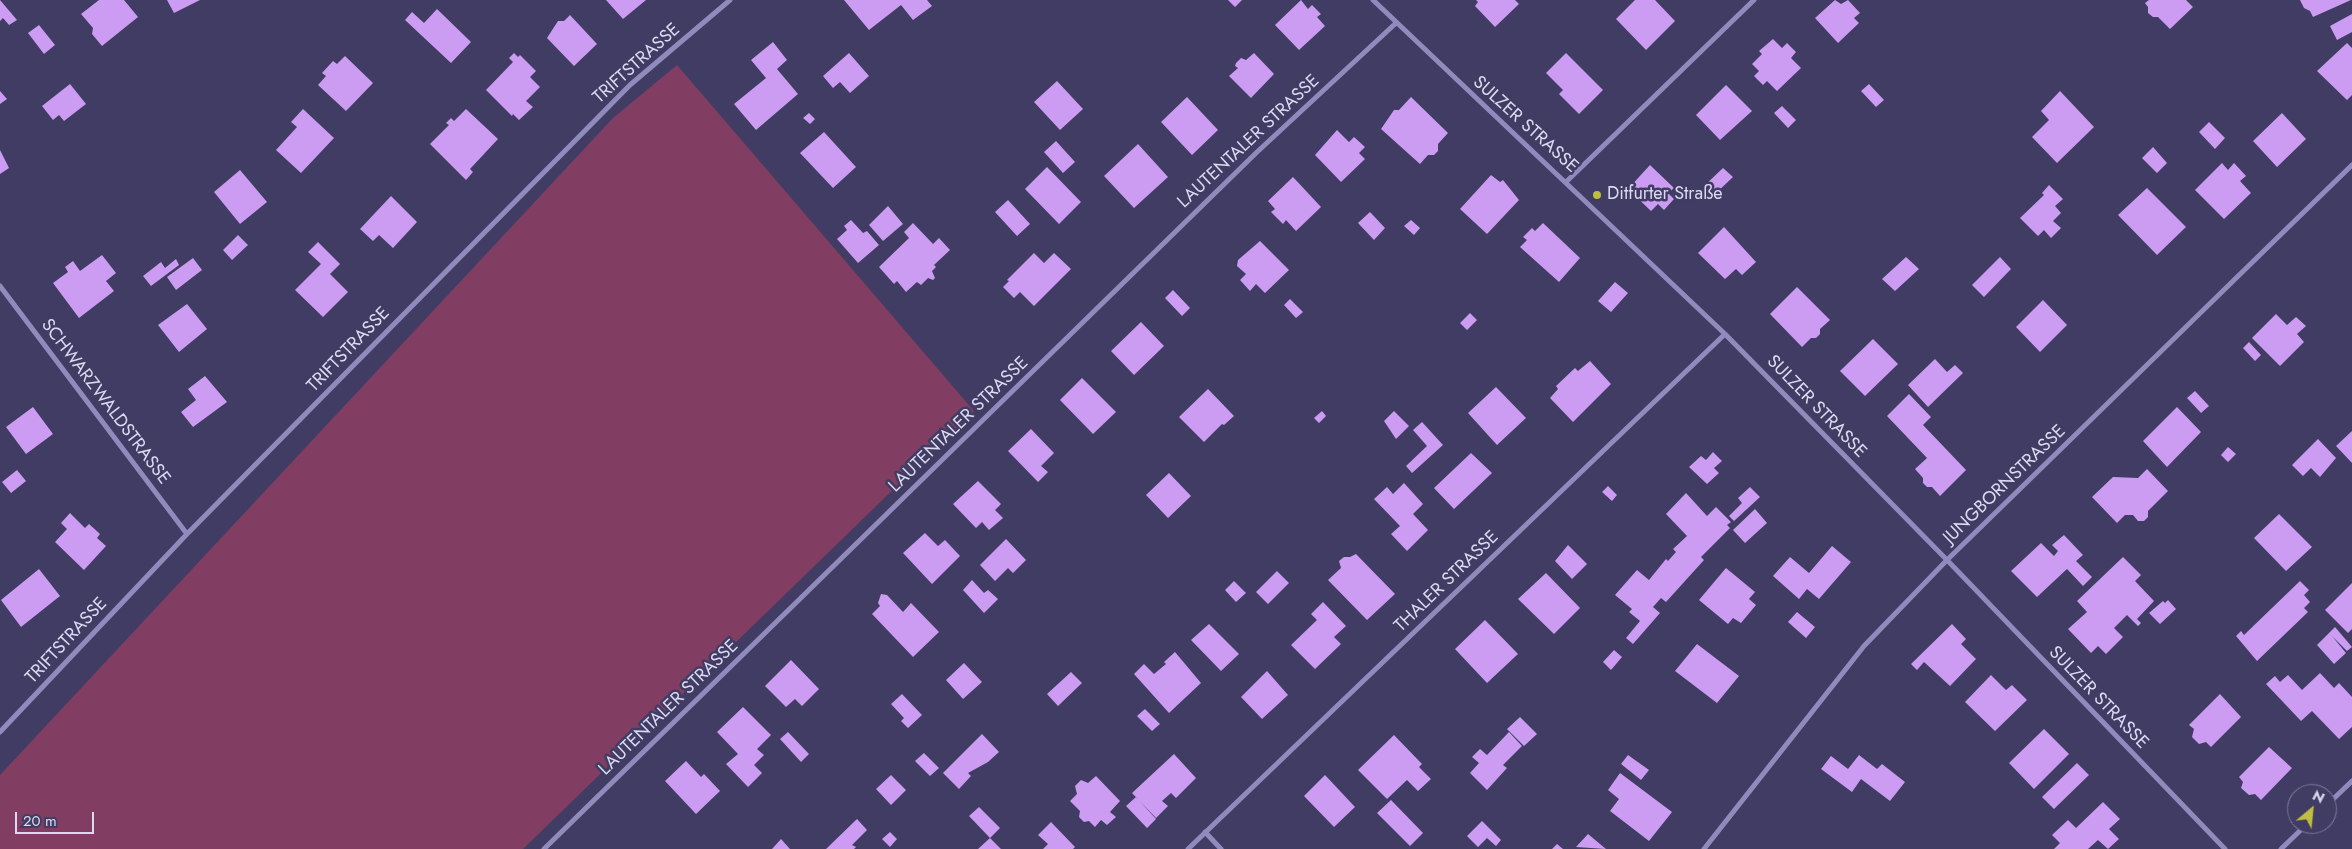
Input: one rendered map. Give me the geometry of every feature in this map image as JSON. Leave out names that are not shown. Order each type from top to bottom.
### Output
[{"type":"street","name":"TRIFTSTRASSE","points":[[0,732],[187,534],[630,85],[730,0]]},
{"type":"street","name":"SULZER STRASSE","points":[[1373,0],[1501,124],[1566,182],[1725,334],[1947,560],[2224,849]]},
{"type":"street","points":[[1566,182],[1754,0]]},
{"type":"street","name":"LAUTENTALER STRASSE","points":[[544,849],[1256,153],[1396,23]]},
{"type":"street","name":"JUNGBORNSTRASSE","points":[[1704,849],[1864,646],[1947,560],[2352,165]]},
{"type":"street","name":"SCHWARZWALDSTRASSE","points":[[0,286],[187,534]]},
{"type":"street","name":"THALER STRASSE","points":[[1188,849],[1725,334]]},
{"type":"street","points":[[2337,795],[2352,781]]},
{"type":"street","points":[[1205,832],[1222,849]]},
{"type":"street","points":[[2281,849],[2297,834]]},
{"type":"shaded area","points":[[677,65],[974,411],[523,849],[0,849],[0,775],[613,118]]},
{"type":"building","points":[[0,0],[17,20],[9,25],[3,18],[0,21]]},
{"type":"building","points":[[99,0],[124,0],[138,17],[102,46],[92,34],[93,28],[81,14]]},
{"type":"building","points":[[167,0],[200,0],[174,13]]},
{"type":"building","points":[[606,0],[646,0],[623,19]]},
{"type":"building","points":[[844,0],[927,0],[932,6],[913,20],[901,5],[869,30]]},
{"type":"building","points":[[1228,0],[1242,0],[1235,7]]},
{"type":"building","points":[[1301,0],[1308,9],[1312,5],[1321,14],[1317,17],[1325,26],[1299,50],[1275,25]]},
{"type":"building","points":[[1476,0],[1515,0],[1519,4],[1495,27],[1475,6],[1478,2]]},
{"type":"building","points":[[1635,0],[1655,0],[1675,21],[1646,50],[1616,19]]},
{"type":"building","points":[[1835,0],[1841,4],[1848,0],[1860,13],[1854,18],[1859,23],[1838,43],[1815,18]]},
{"type":"building","points":[[2149,0],[2186,0],[2193,7],[2170,29],[2158,17],[2153,17],[2148,13],[2148,7],[2145,3]]},
{"type":"building","points":[[2300,0],[2351,0],[2313,17],[2310,11],[2304,8]]},
{"type":"building","points":[[437,9],[471,42],[451,63],[405,20],[412,12],[424,23]]},
{"type":"building","points":[[2352,14],[2352,32],[2337,40],[2330,26]]},
{"type":"building","points":[[570,15],[597,44],[574,66],[547,38],[558,21],[564,21]]},
{"type":"building","points":[[39,25],[55,45],[44,54],[28,33]]},
{"type":"building","points":[[1773,39],[1782,48],[1787,43],[1796,52],[1791,58],[1801,68],[1777,91],[1767,81],[1763,85],[1754,76],[1759,71],[1752,64],[1762,54],[1759,51]]},
{"type":"building","points":[[773,42],[787,60],[777,69],[798,94],[756,130],[734,104],[766,78],[751,60]]},
{"type":"building","points":[[2347,43],[2352,48],[2352,95],[2347,100],[2317,71]]},
{"type":"building","points":[[514,53],[518,57],[520,55],[536,71],[530,77],[540,87],[526,101],[533,107],[519,120],[513,114],[512,116],[486,90],[513,62],[509,58]]},
{"type":"building","points":[[849,53],[869,76],[850,93],[840,82],[833,88],[823,76]]},
{"type":"building","points":[[1254,53],[1274,74],[1251,98],[1229,76],[1238,68],[1235,66],[1241,58],[1246,60]]},
{"type":"building","points":[[1566,53],[1603,90],[1579,114],[1559,94],[1563,90],[1546,73]]},
{"type":"building","points":[[345,56],[373,83],[346,111],[318,85],[326,76],[322,73],[333,61],[337,64]]},
{"type":"building","points":[[1057,81],[1083,109],[1060,130],[1034,102]]},
{"type":"building","points":[[70,84],[86,104],[64,121],[59,115],[53,120],[42,106]]},
{"type":"building","points":[[1869,84],[1884,100],[1876,107],[1861,91]]},
{"type":"building","points":[[1726,85],[1752,111],[1720,140],[1696,115]]},
{"type":"building","points":[[0,91],[7,99],[0,104]]},
{"type":"building","points":[[2060,91],[2094,127],[2057,163],[2032,137],[2049,120],[2041,111]]},
{"type":"building","points":[[1187,97],[1218,130],[1192,155],[1161,122]]},
{"type":"building","points":[[1411,97],[1448,133],[1438,144],[1438,151],[1434,155],[1428,155],[1420,164],[1381,129],[1394,110],[1399,110]]},
{"type":"building","points":[[1782,106],[1796,120],[1788,128],[1774,113]]},
{"type":"building","points":[[303,109],[334,138],[301,173],[276,150],[297,127],[291,122]]},
{"type":"building","points":[[466,109],[498,139],[470,169],[473,172],[466,180],[430,144],[449,125],[446,123],[451,118],[454,121]]},
{"type":"building","points":[[809,113],[815,119],[810,124],[803,118]]},
{"type":"building","points":[[2282,113],[2306,139],[2277,167],[2253,141]]},
{"type":"building","points":[[2209,122],[2225,138],[2215,149],[2199,132]]},
{"type":"building","points":[[1337,130],[1349,142],[1354,137],[1365,147],[1359,153],[1365,159],[1341,182],[1315,155]]},
{"type":"building","points":[[824,132],[856,167],[833,188],[800,153]]},
{"type":"building","points":[[1056,141],[1075,162],[1063,173],[1044,152]]},
{"type":"building","points":[[1138,144],[1168,177],[1134,208],[1104,176]]},
{"type":"building","points":[[2153,147],[2167,163],[2157,173],[2142,158]]},
{"type":"building","points":[[0,150],[9,168],[0,174]]},
{"type":"building","points":[[2222,163],[2228,170],[2234,163],[2246,176],[2240,181],[2251,193],[2224,219],[2195,190]]},
{"type":"building","points":[[1650,165],[1674,188],[1668,193],[1674,199],[1664,210],[1658,204],[1651,211],[1628,189]]},
{"type":"building","points":[[1047,167],[1081,202],[1059,224],[1025,189]]},
{"type":"building","points":[[1723,168],[1733,177],[1713,196],[1704,186]]},
{"type":"building","points":[[240,170],[267,202],[240,224],[214,192]]},
{"type":"building","points":[[1491,175],[1500,182],[1503,180],[1519,200],[1487,234],[1460,209]]},
{"type":"building","points":[[1293,177],[1321,207],[1296,231],[1286,220],[1283,224],[1271,212],[1275,209],[1268,201]]},
{"type":"building","points":[[2049,185],[2063,199],[2055,206],[2061,213],[2053,221],[2061,228],[2051,238],[2044,230],[2038,236],[2020,218],[2044,195],[2042,193]]},
{"type":"building","points":[[2147,188],[2186,227],[2157,255],[2118,215]]},
{"type":"building","points":[[391,196],[417,222],[393,248],[379,235],[373,241],[360,229]]},
{"type":"building","points":[[1008,200],[1030,224],[1017,236],[995,212]]},
{"type":"building","points":[[888,206],[903,224],[883,241],[869,225]]},
{"type":"building","points":[[1370,212],[1385,228],[1374,240],[1358,223]]},
{"type":"building","points":[[851,220],[863,233],[867,231],[879,245],[858,263],[837,239],[847,230],[844,226]]},
{"type":"building","points":[[1411,220],[1420,228],[1414,235],[1404,226]]},
{"type":"building","points":[[913,223],[933,244],[939,238],[950,250],[934,265],[936,267],[932,271],[935,278],[933,280],[928,278],[921,285],[917,282],[906,292],[897,281],[894,284],[879,267],[909,238],[904,232]]},
{"type":"building","points":[[1543,223],[1580,258],[1559,282],[1520,247],[1527,240],[1523,237],[1532,228],[1535,231]]},
{"type":"building","points":[[1724,227],[1756,262],[1742,275],[1736,269],[1725,279],[1698,253]]},
{"type":"building","points":[[238,235],[248,245],[232,260],[223,250]]},
{"type":"building","points":[[1260,241],[1289,270],[1265,293],[1256,284],[1250,291],[1240,280],[1246,274],[1237,266],[1238,260]]},
{"type":"building","points":[[318,242],[340,264],[330,274],[348,292],[323,317],[295,290],[321,264],[308,252]]},
{"type":"building","points":[[1034,253],[1044,263],[1054,253],[1071,269],[1034,306],[1020,292],[1014,298],[1003,287],[1009,281],[1007,280]]},
{"type":"building","points":[[102,255],[116,273],[106,281],[114,291],[79,318],[53,283],[68,272],[65,267],[73,261],[80,271]]},
{"type":"building","points":[[1906,257],[1919,269],[1895,291],[1882,279]]},
{"type":"building","points":[[2000,257],[2011,269],[1984,297],[1972,285]]},
{"type":"building","points":[[193,258],[202,270],[176,290],[167,277]]},
{"type":"building","points":[[176,259],[179,265],[151,286],[143,276],[161,262],[165,268]]},
{"type":"building","points":[[1615,282],[1628,293],[1611,312],[1598,301]]},
{"type":"building","points":[[1797,287],[1830,320],[1820,329],[1820,334],[1816,338],[1811,338],[1802,347],[1770,314]]},
{"type":"building","points":[[1173,290],[1190,308],[1182,316],[1165,298]]},
{"type":"building","points":[[1290,299],[1303,312],[1296,318],[1284,305]]},
{"type":"building","points":[[2043,300],[2067,325],[2040,352],[2016,327]]},
{"type":"building","points":[[187,304],[207,329],[179,352],[158,325]]},
{"type":"building","points":[[1470,313],[1477,320],[1467,330],[1460,323]]},
{"type":"building","points":[[2276,314],[2287,325],[2296,317],[2306,326],[2297,334],[2304,342],[2280,366],[2252,338]]},
{"type":"building","points":[[1141,322],[1164,346],[1134,375],[1111,351]]},
{"type":"building","points":[[1873,339],[1898,364],[1865,396],[1840,371]]},
{"type":"building","points":[[2249,342],[2261,355],[2255,361],[2243,348]]},
{"type":"building","points":[[1935,359],[1947,372],[1955,365],[1963,373],[1928,407],[1908,385]]},
{"type":"building","points":[[1590,361],[1611,384],[1573,422],[1550,398],[1558,389],[1556,386],[1575,368],[1578,371]]},
{"type":"building","points":[[205,376],[227,402],[193,427],[181,412],[196,400],[188,389]]},
{"type":"building","points":[[1082,378],[1116,412],[1093,434],[1060,400]]},
{"type":"building","points":[[1496,387],[1526,418],[1497,445],[1468,413]]},
{"type":"building","points":[[1208,389],[1234,416],[1224,425],[1222,424],[1204,442],[1179,417]]},
{"type":"building","points":[[2195,391],[2209,406],[2201,413],[2187,398]]},
{"type":"building","points":[[1909,394],[1931,417],[1923,425],[1966,470],[1940,496],[1932,487],[1927,487],[1923,483],[1923,478],[1915,469],[1927,458],[1887,416]]},
{"type":"building","points":[[33,407],[53,434],[26,454],[6,427]]},
{"type":"building","points":[[2177,407],[2201,432],[2167,467],[2143,441]]},
{"type":"building","points":[[1322,411],[1326,416],[1319,423],[1314,418]]},
{"type":"building","points":[[1394,411],[1409,426],[1396,439],[1384,421]]},
{"type":"building","points":[[1422,422],[1443,445],[1412,473],[1406,466],[1427,446],[1413,430]]},
{"type":"building","points":[[1031,429],[1054,453],[1041,466],[1048,472],[1038,482],[1008,451]]},
{"type":"building","points":[[2352,431],[2352,463],[2336,446]]},
{"type":"building","points":[[2318,439],[2336,458],[2320,477],[2311,468],[2303,476],[2292,465]]},
{"type":"building","points":[[2228,447],[2236,454],[2228,462],[2221,455]]},
{"type":"building","points":[[1713,452],[1722,461],[1714,468],[1719,473],[1707,484],[1689,467],[1701,456],[1706,460]]},
{"type":"building","points":[[1471,453],[1492,473],[1454,509],[1434,488]]},
{"type":"building","points":[[2147,469],[2168,491],[2148,511],[2148,517],[2144,521],[2138,521],[2133,515],[2125,515],[2117,523],[2092,497],[2113,477],[2138,478]]},
{"type":"building","points":[[17,470],[26,481],[11,493],[2,482]]},
{"type":"building","points":[[1169,473],[1191,496],[1168,518],[1146,495]]},
{"type":"building","points":[[978,481],[1001,504],[995,510],[1003,518],[989,530],[982,522],[976,528],[953,504]]},
{"type":"building","points":[[1404,483],[1423,504],[1413,514],[1428,530],[1407,551],[1391,534],[1400,526],[1374,499],[1387,487],[1393,494]]},
{"type":"building","points":[[1608,486],[1617,495],[1612,501],[1602,492]]},
{"type":"building","points":[[1750,487],[1760,497],[1734,521],[1729,516],[1742,503],[1738,498]]},
{"type":"building","points":[[1686,493],[1707,516],[1716,507],[1731,522],[1727,525],[1730,528],[1701,557],[1704,560],[1666,602],[1661,598],[1653,607],[1660,613],[1633,644],[1626,638],[1640,621],[1629,612],[1632,609],[1615,595],[1637,570],[1649,580],[1666,559],[1668,561],[1676,552],[1673,549],[1687,536],[1666,514]]},
{"type":"building","points":[[1755,509],[1767,523],[1745,543],[1733,530]]},
{"type":"building","points":[[70,513],[85,528],[89,524],[100,534],[97,538],[106,546],[84,570],[55,542],[67,529],[61,523]]},
{"type":"building","points":[[2279,514],[2312,547],[2286,571],[2254,538]]},
{"type":"building","points":[[925,533],[938,546],[945,540],[960,556],[932,584],[903,553]]},
{"type":"building","points":[[2064,535],[2083,555],[2076,561],[2092,577],[2083,586],[2067,569],[2037,597],[2011,571],[2041,543],[2054,556],[2058,551],[2052,545]]},
{"type":"building","points":[[1006,539],[1026,560],[1013,573],[1008,568],[995,581],[980,565]]},
{"type":"building","points":[[1568,545],[1587,564],[1572,579],[1555,561]]},
{"type":"building","points":[[1832,546],[1851,562],[1819,599],[1807,589],[1799,599],[1773,576],[1790,557],[1809,573]]},
{"type":"building","points":[[1356,554],[1395,594],[1367,620],[1328,580],[1341,568],[1339,561],[1344,557]]},
{"type":"building","points":[[2123,557],[2141,575],[2135,581],[2154,601],[2137,619],[2141,623],[2138,626],[2127,615],[2114,628],[2123,637],[2106,654],[2098,646],[2091,653],[2068,629],[2087,612],[2077,601]]},
{"type":"building","points":[[1726,568],[1755,592],[1749,599],[1756,605],[1741,623],[1733,618],[1728,624],[1699,600]]},
{"type":"building","points":[[39,569],[60,596],[21,627],[1,600]]},
{"type":"building","points":[[1277,571],[1289,583],[1268,604],[1256,592]]},
{"type":"building","points":[[1546,573],[1580,608],[1554,634],[1518,599]]},
{"type":"building","points":[[972,580],[984,593],[988,590],[998,599],[984,613],[963,590]]},
{"type":"building","points":[[1234,581],[1246,593],[1236,602],[1225,590]]},
{"type":"building","points":[[2300,581],[2309,590],[2304,595],[2310,602],[2304,608],[2308,612],[2257,661],[2236,636],[2241,631],[2244,635]]},
{"type":"building","points":[[2352,583],[2352,629],[2348,633],[2325,610]]},
{"type":"building","points":[[881,594],[887,595],[903,612],[911,603],[939,632],[913,657],[872,614],[880,606],[878,603]]},
{"type":"building","points":[[2168,600],[2176,609],[2160,624],[2149,613],[2163,601],[2165,603]]},
{"type":"building","points":[[1323,602],[1346,626],[1334,637],[1341,644],[1315,669],[1291,645],[1317,620],[1311,614]]},
{"type":"building","points":[[1797,612],[1815,627],[1806,638],[1788,622]]},
{"type":"building","points":[[1485,620],[1518,654],[1487,683],[1455,649]]},
{"type":"building","points":[[1209,624],[1239,654],[1221,671],[1191,640]]},
{"type":"building","points":[[1952,624],[1966,639],[1961,644],[1976,659],[1950,686],[1924,662],[1917,670],[1911,664]]},
{"type":"building","points":[[2335,627],[2352,647],[2347,651],[2332,636],[2346,653],[2334,664],[2317,645]]},
{"type":"building","points":[[1697,644],[1739,676],[1717,703],[1675,671]]},
{"type":"building","points":[[1614,650],[1622,657],[1611,670],[1603,662]]},
{"type":"building","points":[[1175,652],[1201,683],[1169,713],[1134,674],[1144,664],[1154,674],[1166,664],[1164,662]]},
{"type":"building","points":[[791,660],[819,689],[802,706],[795,699],[786,707],[765,686]]},
{"type":"building","points":[[964,663],[982,682],[963,699],[946,680]]},
{"type":"building","points":[[1267,671],[1288,695],[1262,719],[1241,697]]},
{"type":"building","points":[[1071,672],[1082,683],[1058,706],[1047,694]]},
{"type":"building","points":[[2320,673],[2334,688],[2339,683],[2352,697],[2352,727],[2339,739],[2312,711],[2301,721],[2266,684],[2275,676],[2280,682],[2288,675],[2302,690]]},
{"type":"building","points":[[1991,675],[2006,690],[2012,685],[2027,700],[1995,731],[1965,702]]},
{"type":"building","points":[[902,694],[922,715],[908,728],[901,721],[904,718],[891,704]]},
{"type":"building","points":[[2220,694],[2241,717],[2211,747],[2206,742],[2199,744],[2192,737],[2194,729],[2189,725]]},
{"type":"building","points":[[743,707],[771,735],[757,749],[764,755],[754,765],[762,773],[748,787],[726,764],[738,754],[717,732]]},
{"type":"building","points":[[1145,709],[1160,724],[1152,731],[1137,716]]},
{"type":"building","points":[[1520,717],[1537,734],[1524,746],[1507,729]]},
{"type":"building","points":[[2044,729],[2069,754],[2034,789],[2009,763]]},
{"type":"building","points":[[788,732],[809,754],[801,762],[780,739]]},
{"type":"building","points":[[1509,732],[1522,746],[1503,765],[1507,768],[1487,790],[1470,773],[1479,763],[1472,757],[1480,749],[1487,755]]},
{"type":"building","points":[[982,734],[999,752],[988,762],[968,773],[971,776],[959,789],[943,773]]},
{"type":"building","points":[[1394,735],[1422,764],[1419,767],[1431,779],[1418,791],[1407,780],[1387,799],[1358,770]]},
{"type":"building","points":[[2269,747],[2292,768],[2261,800],[2255,794],[2249,795],[2241,788],[2243,782],[2239,777]]},
{"type":"building","points":[[924,753],[939,768],[930,776],[915,761]]},
{"type":"building","points":[[1174,754],[1196,778],[1176,798],[1171,793],[1162,801],[1168,806],[1156,818],[1132,793]]},
{"type":"building","points":[[1628,755],[1649,770],[1641,780],[1621,764]]},
{"type":"building","points":[[1859,755],[1877,769],[1882,764],[1905,782],[1890,801],[1861,779],[1852,792],[1821,769],[1831,756],[1848,769]]},
{"type":"building","points":[[686,761],[701,777],[704,774],[720,791],[696,814],[665,781]]},
{"type":"building","points":[[2077,763],[2089,775],[2054,809],[2042,797]]},
{"type":"building","points":[[1620,773],[1672,812],[1649,841],[1610,811],[1619,799],[1608,790]]},
{"type":"building","points":[[891,775],[906,790],[891,805],[876,789]]},
{"type":"building","points":[[1325,775],[1355,807],[1334,827],[1304,796]]},
{"type":"building","points":[[1096,776],[1120,801],[1110,812],[1116,817],[1107,825],[1101,820],[1095,827],[1089,821],[1084,822],[1079,817],[1080,811],[1070,801],[1077,794],[1075,786],[1081,780],[1088,783]]},
{"type":"building","points":[[1136,797],[1156,819],[1147,828],[1126,806]]},
{"type":"building","points":[[1391,800],[1423,833],[1410,846],[1377,813]]},
{"type":"building","points":[[2103,802],[2120,819],[2109,829],[2119,839],[2108,849],[2098,840],[2088,849],[2054,849],[2060,843],[2052,835],[2068,820],[2076,828]]},
{"type":"building","points":[[979,807],[1000,828],[990,838],[969,816]]},
{"type":"building","points":[[857,819],[867,830],[852,845],[856,847],[854,849],[826,849]]},
{"type":"building","points":[[1482,821],[1501,840],[1496,846],[1487,838],[1478,847],[1467,836]]},
{"type":"building","points":[[1051,822],[1075,847],[1073,849],[1043,849],[1048,844],[1038,835]]},
{"type":"building","points":[[890,832],[897,839],[890,847],[882,839]]},
{"type":"building","points":[[1588,834],[1606,849],[1576,847]]},
{"type":"building","points":[[990,838],[1001,849],[978,849]]},
{"type":"building","points":[[781,839],[790,849],[772,849]]},
{"type":"building","points":[[1557,844],[1563,849],[1552,849]]},
{"type":"place","name":"Ditfurter Straße","points":[[1597,195]]}]
